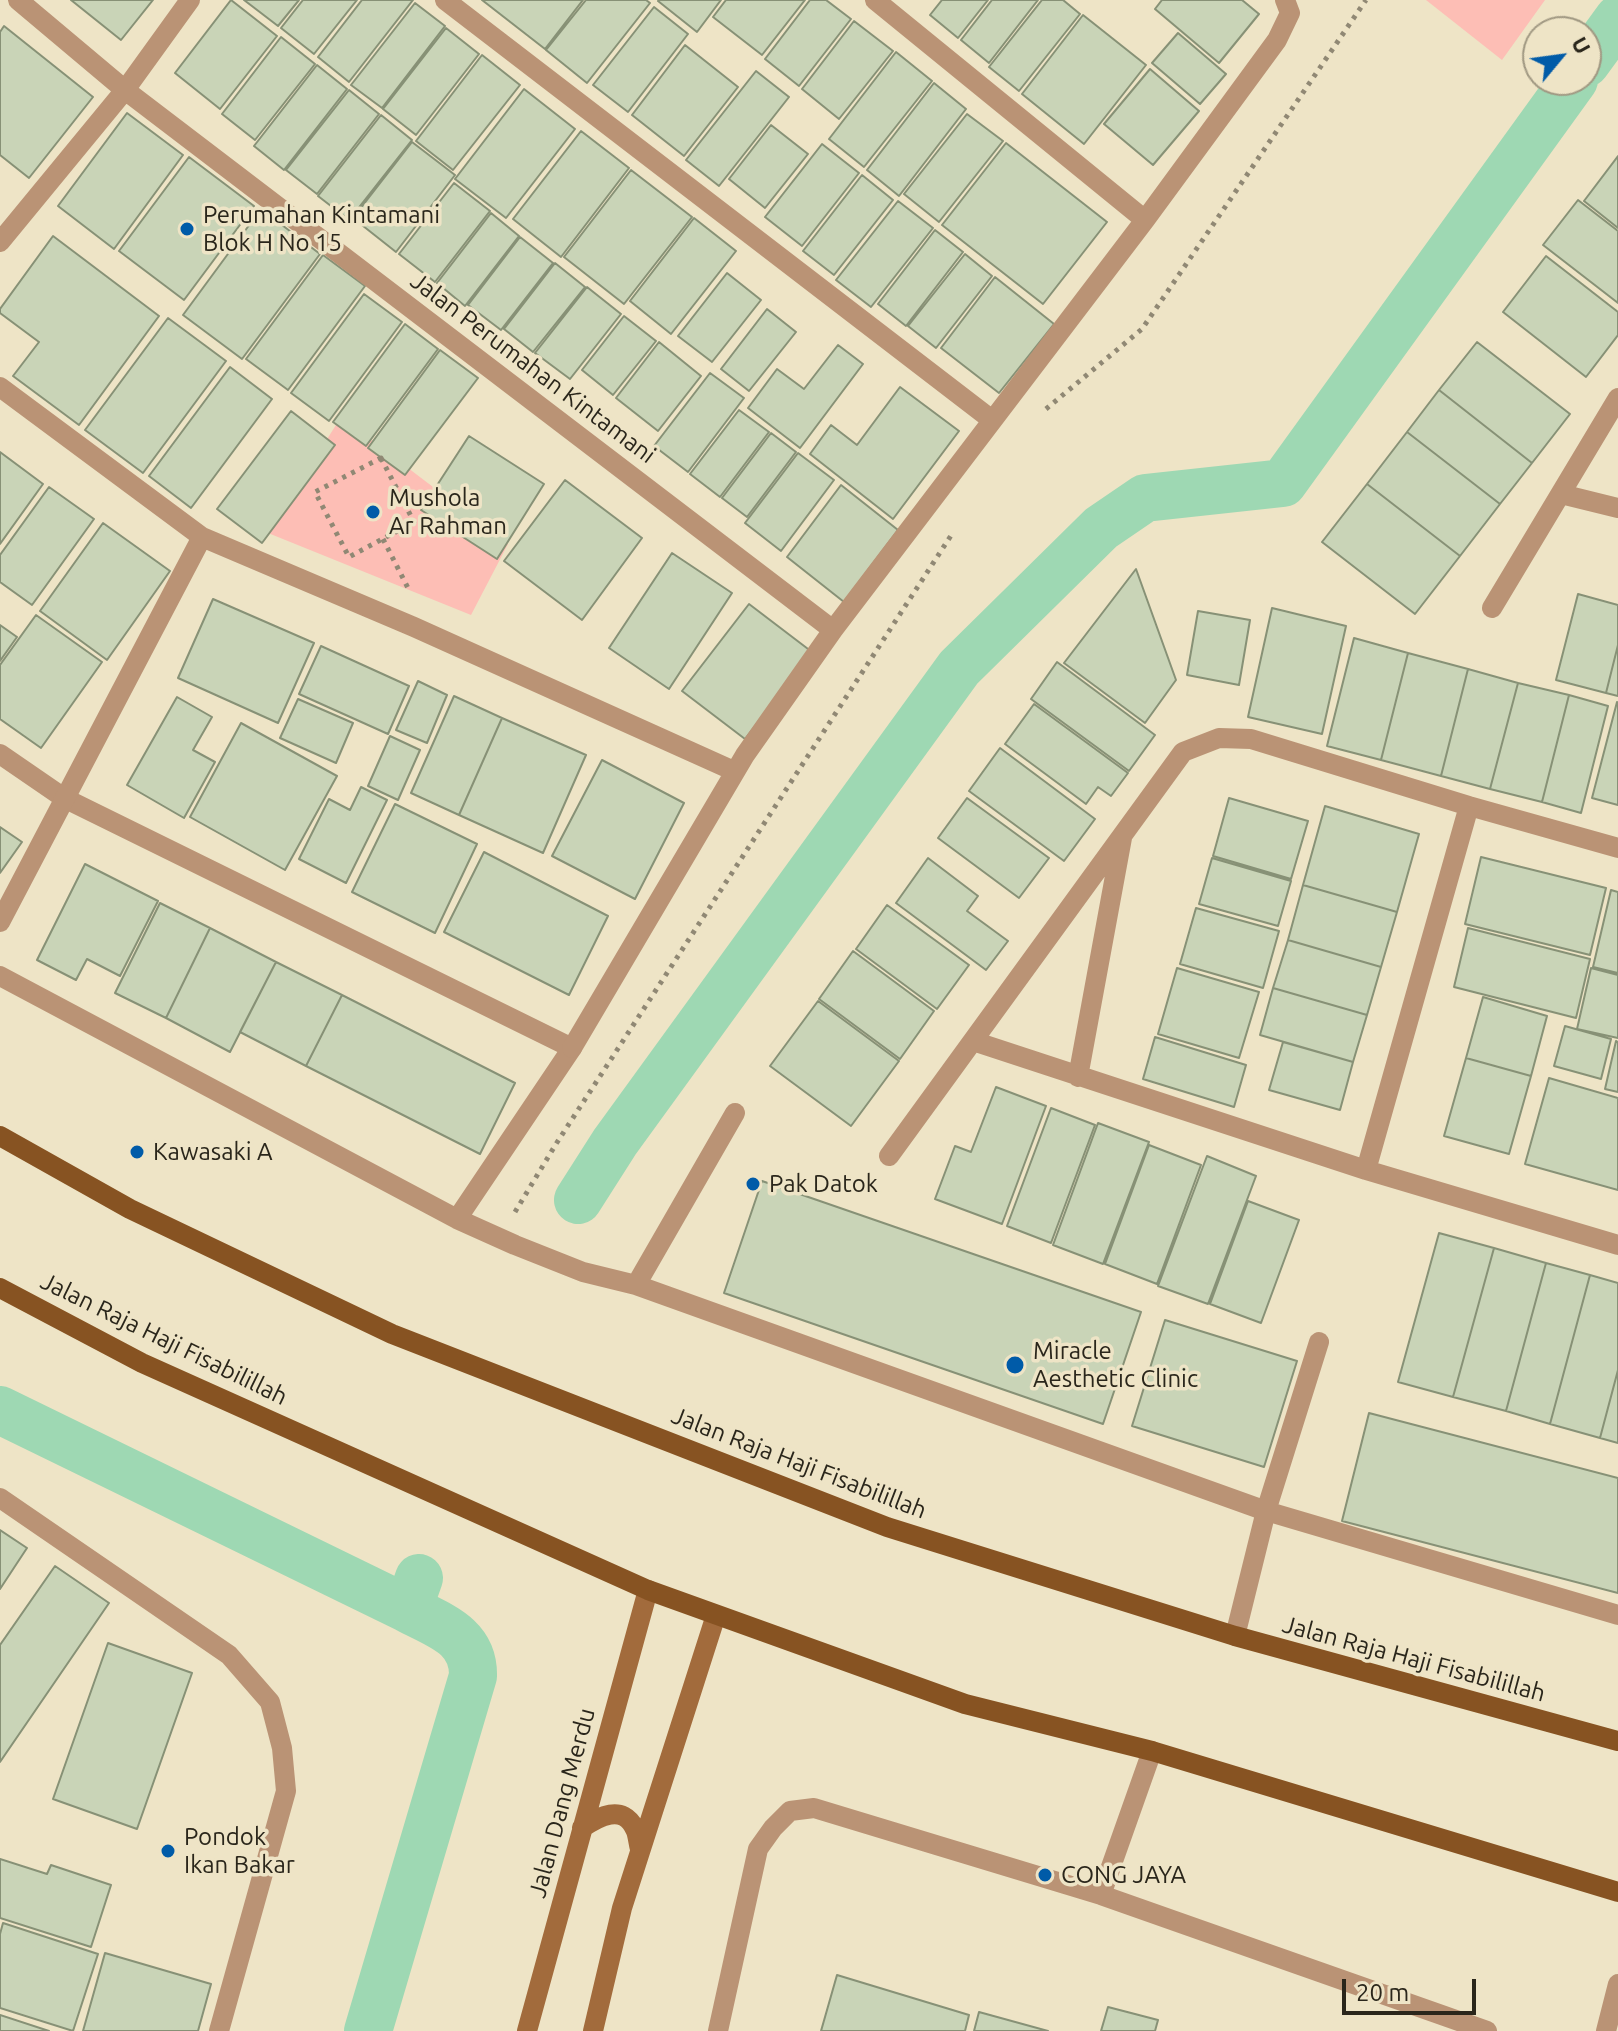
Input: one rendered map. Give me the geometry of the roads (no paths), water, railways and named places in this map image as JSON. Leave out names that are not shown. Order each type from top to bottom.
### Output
[{"type":"main road","name":"Jalan Raja Haji Fisabilillah","points":[[0,1136],[130,1209],[392,1334],[887,1527],[1235,1636],[1618,1741]]},
{"type":"main road","name":"Jalan Raja Haji Fisabilillah","points":[[0,1288],[142,1363],[648,1590],[965,1704],[1152,1751],[1618,1892]]},
{"type":"main road","name":"Jalan Dang Merdu","points":[[527,2031],[648,1590]]},
{"type":"main road","points":[[593,2031],[622,1908],[716,1615]]},
{"type":"main road","points":[[582,1828],[598,1817],[618,1815],[628,1820],[635,1829],[640,1849]]},
{"type":"street","name":"Jalan Perumahan Kintamani","points":[[18,0],[125,90],[833,630]]},
{"type":"street","points":[[0,242],[125,90],[190,0]]},
{"type":"street","points":[[445,0],[992,420]]},
{"type":"street","points":[[875,0],[1145,220]]},
{"type":"street","points":[[457,1219],[572,1048],[734,771],[833,630],[1145,220],[1277,40],[1290,13],[1285,0]]},
{"type":"street","points":[[0,387],[202,537],[398,620],[734,771]]},
{"type":"street","points":[[1492,608],[1618,398]]},
{"type":"street","points":[[1561,494],[1618,508]]},
{"type":"street","points":[[0,922],[202,537]]},
{"type":"street","points":[[889,1156],[1183,752],[1219,738],[1251,739],[1618,848]]},
{"type":"street","points":[[0,754],[64,798],[572,1048]]},
{"type":"street","points":[[1366,1170],[1469,806]]},
{"type":"street","points":[[1078,1077],[1124,831]]},
{"type":"street","points":[[0,976],[457,1219],[583,1272],[636,1285],[1266,1511],[1618,1615]]},
{"type":"street","points":[[973,1041],[1366,1170],[1618,1245]]},
{"type":"street","points":[[636,1285],[735,1113]]},
{"type":"street","points":[[1235,1636],[1266,1511],[1319,1342]]},
{"type":"street","points":[[0,1498],[229,1655],[270,1702],[282,1748],[286,1791],[219,2031]]},
{"type":"street","points":[[1101,1895],[1152,1751]]},
{"type":"street","points":[[718,2031],[758,1849],[790,1811],[814,1808],[1101,1895],[1487,2031]]},
{"type":"street","points":[[1606,2031],[1618,1984]]},
{"type":"waterway","points":[[1602,41],[1618,19]]},
{"type":"waterway","points":[[578,1200],[615,1142],[959,668],[1101,528],[1145,498],[1283,483],[1562,96]]},
{"type":"waterway","points":[[0,1410],[408,1609],[419,1578]]},
{"type":"waterway","points":[[368,2031],[473,1676],[472,1662],[461,1641],[442,1626],[408,1609]]},
{"type":"place","name":"Perumahan Kintamani Blok H No 15","points":[[187,229]]},
{"type":"place","name":"Mushola Ar Rahman","points":[[373,512]]},
{"type":"place","name":"Kawasaki A","points":[[137,1152]]},
{"type":"place","name":"Pak Datok","points":[[753,1184]]},
{"type":"place","name":"Miracle Aesthetic Clinic","points":[[1015,1365]]},
{"type":"place","name":"Pondok Ikan Bakar","points":[[168,1851]]},
{"type":"place","name":"CONG JAYA","points":[[1045,1875]]}]
